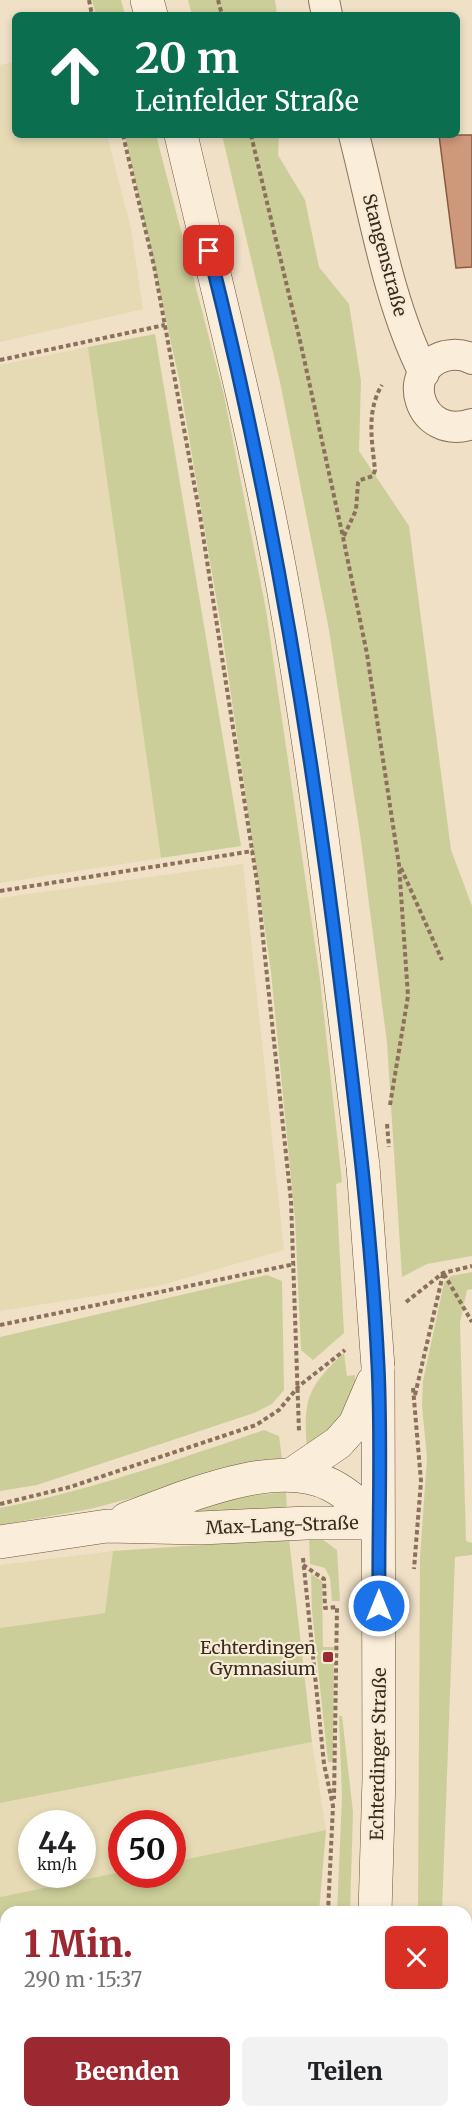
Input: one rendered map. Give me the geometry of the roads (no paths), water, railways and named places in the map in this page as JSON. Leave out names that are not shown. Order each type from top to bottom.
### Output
[{"type":"main road","name":"Echterdinger Straße","points":[[182,138],[239,372],[283,586],[316,789],[363,1166],[378,1370],[380,1778],[375,1906]]},
{"type":"main road","points":[[291,1475],[338,1443],[355,1425],[378,1370]]},
{"type":"main road","name":"Max-Lang-Straße","points":[[107,1526],[194,1494],[257,1478],[291,1475],[330,1484],[350,1497],[378,1523]]},
{"type":"main road","name":"Max-Lang-Straße","points":[[0,1542],[107,1526],[200,1528],[307,1523],[378,1523]]},
{"type":"street","name":"Stangenstraße","points":[[355,138],[393,290],[411,348],[424,373]]},
{"type":"street","points":[[472,359],[455,354],[442,357],[431,363],[419,384],[422,407],[438,424],[449,428],[472,424]]},
{"type":"place","name":"Echterdingen Gymnasium","points":[[328,1657]]}]
